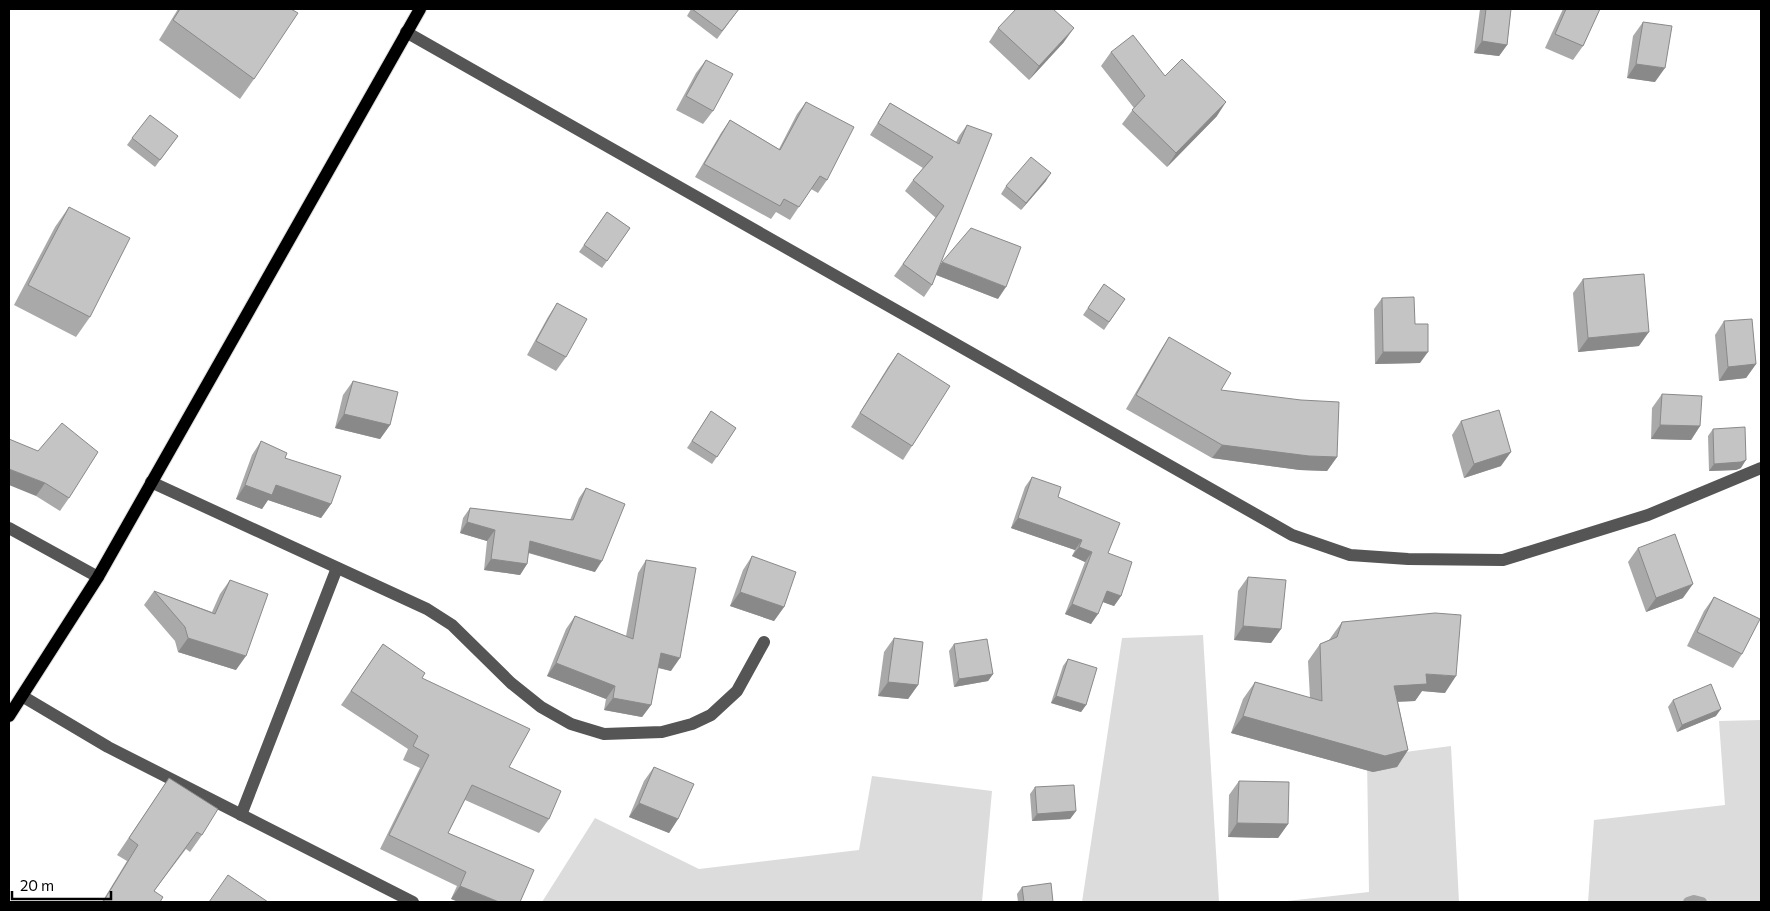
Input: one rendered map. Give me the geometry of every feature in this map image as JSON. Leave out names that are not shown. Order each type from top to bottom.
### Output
[{"type":"main road","points":[[9,716],[98,577],[420,9]]},
{"type":"street","points":[[406,32],[1292,535],[1350,556],[1503,560],[1648,515],[1761,468]]},
{"type":"street","points":[[152,482],[427,609],[452,625],[511,684],[541,707],[571,724],[604,734],[662,732],[692,724],[711,714],[737,692],[764,642]]},
{"type":"street","points":[[9,528],[98,577]]},
{"type":"street","points":[[241,815],[337,568]]},
{"type":"street","points":[[22,696],[108,747],[413,902]]},
{"type":"shaded area","points":[[1203,635],[1219,902],[1082,902],[1122,638]]},
{"type":"shaded area","points":[[1761,720],[1761,902],[1588,902],[1594,820],[1725,805],[1719,721]]},
{"type":"shaded area","points":[[1451,746],[1459,902],[1278,902],[1369,892],[1367,757]]},
{"type":"shaded area","points":[[872,776],[992,791],[982,902],[542,902],[595,818],[699,869],[859,850]]},
{"type":"building","points":[[180,9],[291,9],[298,13],[254,79],[173,20]]},
{"type":"building","points":[[692,9],[739,9],[722,31]]},
{"type":"building","points":[[1016,9],[1053,9],[1074,28],[1039,66],[998,28]]},
{"type":"building","points":[[1486,9],[1511,9],[1507,45],[1482,41]]},
{"type":"building","points":[[1566,9],[1600,9],[1583,46],[1555,34]]},
{"type":"building","points":[[1643,22],[1672,26],[1665,68],[1636,64]]},
{"type":"building","points":[[1133,35],[1165,76],[1182,59],[1226,102],[1176,153],[1132,110],[1145,96],[1111,52]]},
{"type":"building","points":[[706,60],[733,74],[713,111],[686,96]]},
{"type":"building","points":[[806,102],[854,127],[827,180],[820,176],[799,207],[784,199],[780,206],[704,164],[730,120],[780,150]]},
{"type":"building","points":[[890,103],[959,144],[967,125],[992,134],[932,285],[903,264],[944,206],[913,180],[933,157],[878,123]]},
{"type":"building","points":[[150,115],[178,136],[160,160],[132,138]]},
{"type":"building","points":[[1031,157],[1051,173],[1026,203],[1006,186]]},
{"type":"building","points":[[69,207],[130,238],[90,317],[28,285]]},
{"type":"building","points":[[607,212],[630,228],[607,261],[584,245]]},
{"type":"building","points":[[971,228],[1021,247],[1006,287],[942,262]]},
{"type":"building","points":[[1644,274],[1649,332],[1588,338],[1583,279]]},
{"type":"building","points":[[1104,284],[1125,299],[1109,322],[1088,308]]},
{"type":"building","points":[[1414,297],[1415,324],[1428,324],[1428,352],[1383,352],[1382,298]]},
{"type":"building","points":[[557,303],[587,319],[566,357],[536,341]]},
{"type":"building","points":[[1752,319],[1756,364],[1728,367],[1724,321]]},
{"type":"building","points":[[1169,337],[1231,373],[1221,390],[1301,400],[1339,402],[1337,457],[1309,456],[1222,445],[1136,395]]},
{"type":"building","points":[[898,353],[950,386],[912,446],[860,413]]},
{"type":"building","points":[[353,381],[398,392],[390,425],[344,414]]},
{"type":"building","points":[[1662,394],[1702,396],[1700,426],[1660,425]]},
{"type":"building","points":[[1499,410],[1511,452],[1474,464],[1461,421]]},
{"type":"building","points":[[711,411],[736,428],[717,457],[692,441]]},
{"type":"building","points":[[62,423],[98,452],[69,498],[45,483],[9,469],[9,439],[38,451]]},
{"type":"building","points":[[1745,427],[1746,460],[1714,464],[1713,429]]},
{"type":"building","points":[[261,441],[287,453],[285,458],[341,476],[331,504],[276,485],[272,495],[245,485]]},
{"type":"building","points":[[1032,477],[1061,487],[1058,497],[1120,523],[1108,553],[1132,562],[1121,596],[1107,591],[1098,614],[1072,604],[1092,552],[1079,547],[1082,540],[1018,518]]},
{"type":"building","points":[[586,488],[625,504],[602,561],[530,541],[527,564],[491,559],[495,530],[467,522],[470,508],[573,520]]},
{"type":"building","points":[[1675,534],[1693,584],[1656,598],[1638,548]]},
{"type":"building","points":[[752,556],[796,572],[784,607],[740,592]]},
{"type":"building","points":[[646,560],[696,568],[680,658],[661,653],[651,705],[613,698],[615,686],[556,663],[575,616],[633,639]]},
{"type":"building","points":[[1248,577],[1286,580],[1281,629],[1243,626]]},
{"type":"building","points":[[230,580],[268,594],[246,656],[188,638],[185,627],[154,591],[215,614]]},
{"type":"building","points":[[1714,597],[1760,619],[1742,654],[1697,632]]},
{"type":"building","points":[[1435,613],[1461,615],[1456,676],[1426,674],[1427,684],[1394,686],[1408,750],[1385,756],[1243,716],[1255,682],[1322,701],[1320,644],[1337,637],[1342,622]]},
{"type":"building","points":[[894,638],[923,642],[918,685],[888,682]]},
{"type":"building","points":[[987,639],[993,674],[959,679],[954,644]]},
{"type":"building","points":[[383,644],[425,673],[422,678],[530,729],[509,767],[561,791],[549,819],[472,785],[448,833],[534,870],[520,902],[499,902],[460,886],[466,872],[389,835],[429,755],[413,746],[418,736],[351,691]]},
{"type":"building","points":[[1068,659],[1097,668],[1086,705],[1056,696]]},
{"type":"building","points":[[1711,684],[1721,709],[1682,725],[1673,700]]},
{"type":"building","points":[[654,767],[694,784],[678,819],[639,803]]},
{"type":"building","points":[[169,778],[218,809],[202,835],[197,832],[154,891],[163,897],[160,902],[103,902],[138,845],[129,838]]},
{"type":"building","points":[[1239,781],[1289,782],[1288,824],[1237,823]]},
{"type":"building","points":[[1074,785],[1076,811],[1037,814],[1035,787]]},
{"type":"building","points":[[228,875],[268,902],[209,902]]},
{"type":"building","points":[[1051,883],[1053,902],[1024,902],[1022,887]]},
{"type":"waterway","points":[[1688,902],[1694,900],[1702,902]]}]
